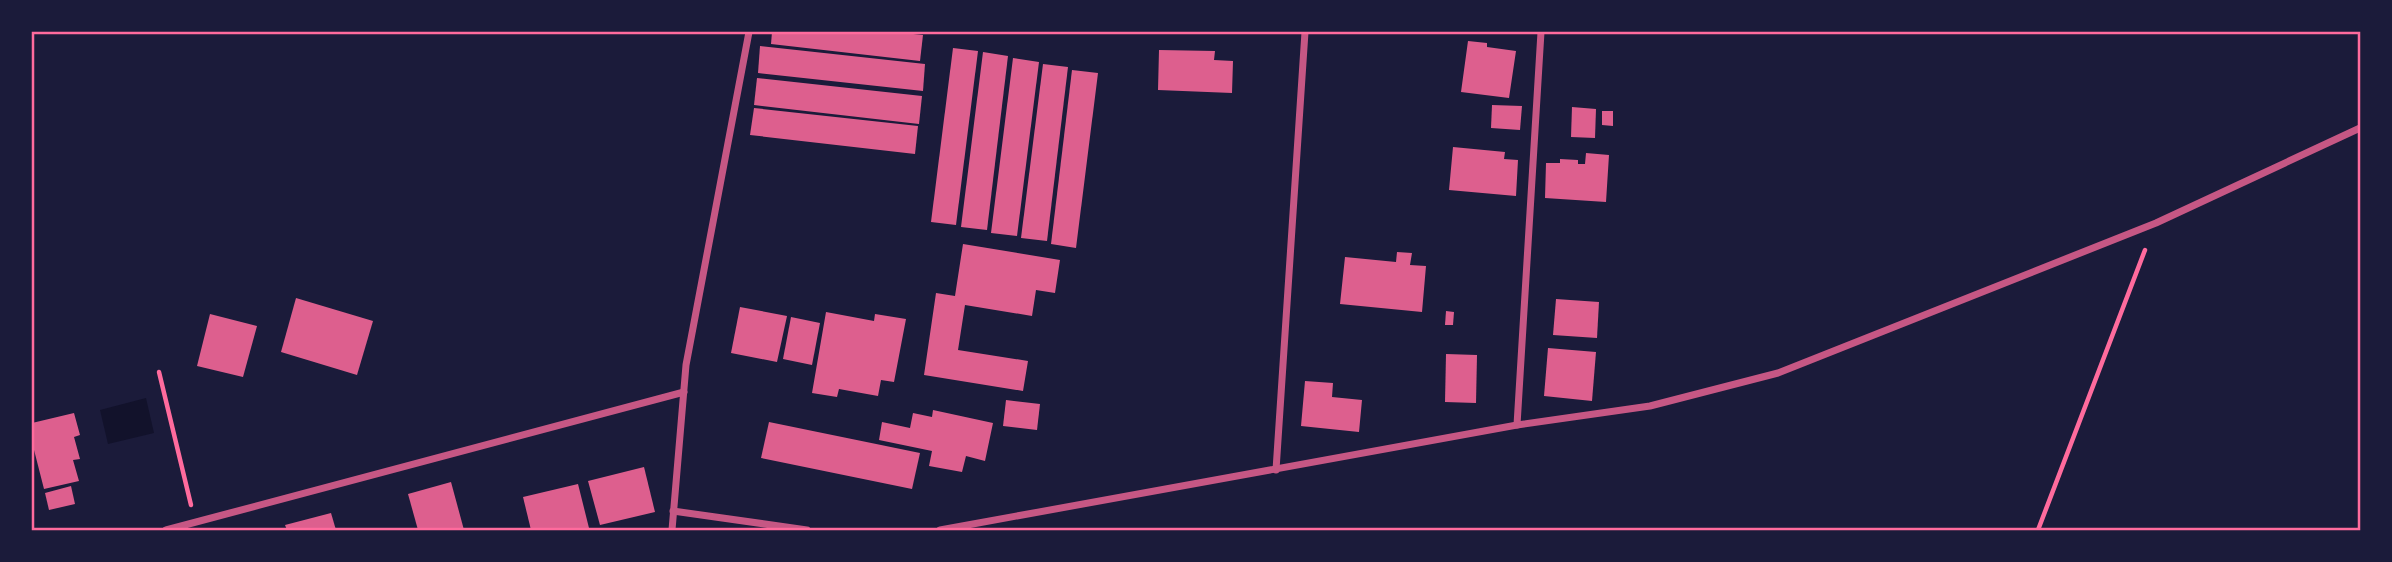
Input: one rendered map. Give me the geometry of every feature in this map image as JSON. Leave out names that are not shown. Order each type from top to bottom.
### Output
[{"type":"street","points":[[672,530],[686,365],[749,32]]},
{"type":"street","points":[[1276,470],[1305,32]]},
{"type":"street","points":[[1517,425],[1541,32]]},
{"type":"street","points":[[940,530],[1517,425],[1650,406],[1778,373],[2156,223],[2361,128]]},
{"type":"street","points":[[166,530],[684,393]]},
{"type":"street","points":[[673,511],[807,530]]},
{"type":"path","points":[[2038,530],[2156,223]]},
{"type":"path","points":[[159,372],[195,523]]},
{"type":"shaded area","points":[[146,398],[154,433],[108,444],[100,410]]},
{"type":"building","points":[[772,32],[894,32],[923,35],[920,61],[771,44]]},
{"type":"building","points":[[1468,41],[1516,51],[1509,98],[1461,92]]},
{"type":"building","points":[[760,46],[925,64],[923,91],[758,73]]},
{"type":"building","points":[[953,48],[978,51],[956,225],[931,222]]},
{"type":"building","points":[[1159,50],[1215,51],[1214,60],[1233,61],[1232,93],[1158,90]]},
{"type":"building","points":[[983,52],[1008,56],[987,230],[961,227]]},
{"type":"building","points":[[1013,58],[1039,62],[1017,236],[991,233]]},
{"type":"building","points":[[1043,64],[1068,67],[1047,241],[1021,238]]},
{"type":"building","points":[[1072,70],[1098,73],[1076,248],[1051,244]]},
{"type":"building","points":[[757,78],[922,96],[919,124],[754,105]]},
{"type":"building","points":[[1492,105],[1522,106],[1520,130],[1491,128]]},
{"type":"building","points":[[1572,107],[1596,109],[1595,138],[1571,137]]},
{"type":"building","points":[[754,108],[918,126],[915,154],[750,135]]},
{"type":"building","points":[[1602,111],[1613,111],[1613,126],[1602,125]]},
{"type":"building","points":[[1453,147],[1505,152],[1504,159],[1518,160],[1516,196],[1449,190]]},
{"type":"building","points":[[1586,153],[1609,155],[1606,202],[1545,198],[1546,163],[1560,163],[1560,159],[1578,160],[1578,164],[1585,164]]},
{"type":"building","points":[[963,244],[1060,260],[1055,293],[1036,290],[1032,316],[965,305],[958,350],[1028,361],[1023,391],[924,375],[936,293],[955,296]]},
{"type":"building","points":[[1397,252],[1412,253],[1410,265],[1426,266],[1422,312],[1340,304],[1345,257],[1396,262]]},
{"type":"building","points":[[296,298],[373,321],[357,375],[281,352]]},
{"type":"building","points":[[1556,299],[1599,302],[1597,338],[1553,335]]},
{"type":"building","points":[[740,307],[787,316],[777,362],[731,353]]},
{"type":"building","points":[[1446,311],[1454,312],[1453,325],[1445,325]]},
{"type":"building","points":[[826,312],[874,321],[875,314],[906,319],[894,382],[881,380],[878,396],[839,389],[837,397],[812,393]]},
{"type":"building","points":[[210,314],[257,326],[243,377],[197,366]]},
{"type":"building","points":[[791,317],[820,323],[812,365],[783,359]]},
{"type":"building","points":[[1548,348],[1596,352],[1592,401],[1544,396]]},
{"type":"building","points":[[1446,354],[1477,355],[1476,403],[1445,402]]},
{"type":"building","points":[[1305,381],[1333,383],[1332,397],[1362,400],[1359,432],[1301,426]]},
{"type":"building","points":[[1006,400],[1040,404],[1037,430],[1003,426]]},
{"type":"building","points":[[933,410],[993,423],[985,461],[966,456],[962,472],[929,466],[932,451],[879,440],[882,422],[910,428],[913,413],[932,417]]},
{"type":"building","points":[[74,413],[80,435],[74,437],[80,459],[73,460],[79,481],[44,489],[32,442],[32,423]]},
{"type":"building","points":[[769,422],[920,453],[912,489],[761,458]]},
{"type":"building","points":[[644,467],[655,512],[600,525],[588,481]]},
{"type":"building","points":[[451,482],[464,530],[418,530],[408,494]]},
{"type":"building","points":[[578,484],[589,528],[531,530],[523,497]]},
{"type":"building","points":[[71,486],[75,504],[49,510],[45,493]]},
{"type":"building","points":[[331,513],[336,530],[287,530],[285,525]]}]
